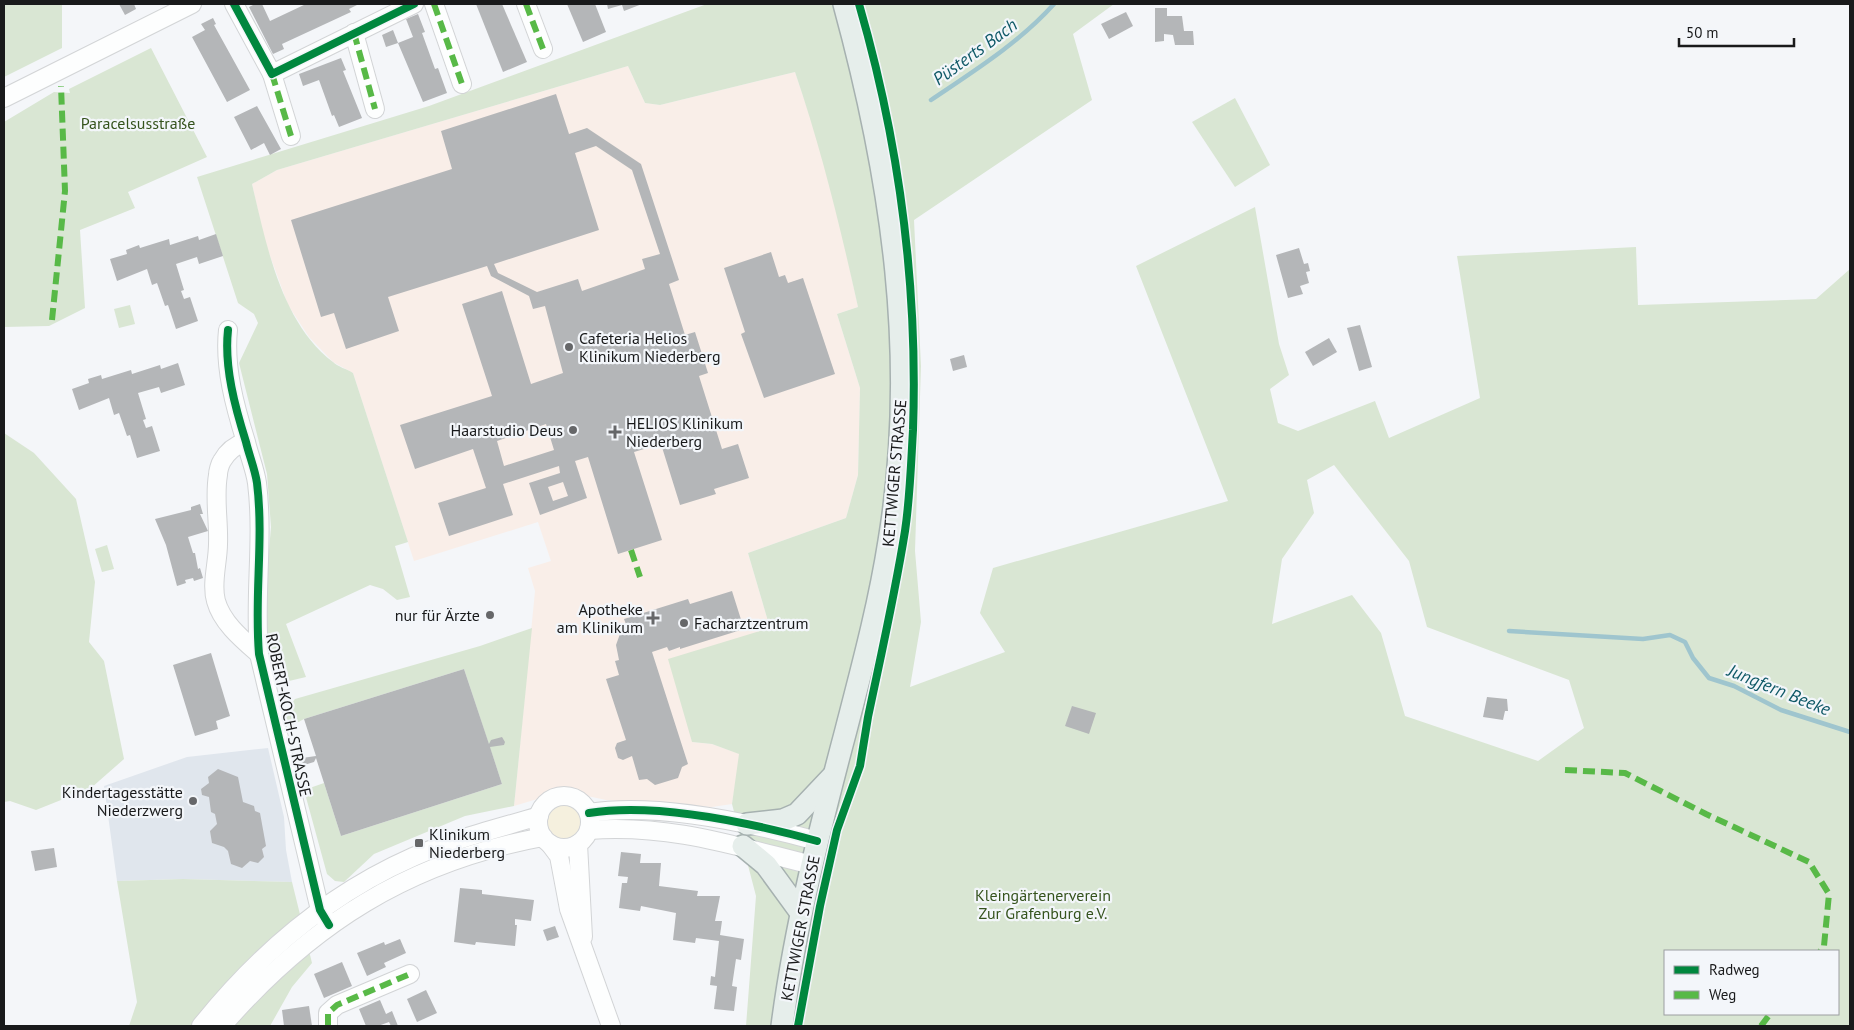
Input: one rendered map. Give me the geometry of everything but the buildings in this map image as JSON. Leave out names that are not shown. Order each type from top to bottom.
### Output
[{"type":"main road","name":"KETTWIGER STRASSE","points":[[782,1026],[801,913],[889,543],[898,463],[902,390],[899,294],[891,218],[844,4]]},
{"type":"main road","points":[[747,824],[783,820],[797,814],[835,772]]},
{"type":"main road","points":[[743,846],[766,865],[801,913]]},
{"type":"street","points":[[4,98],[192,4]]},
{"type":"street","points":[[234,4],[272,74],[291,136]]},
{"type":"street","points":[[272,74],[414,4]]},
{"type":"street","points":[[434,4],[462,84]]},
{"type":"street","points":[[526,4],[543,49]]},
{"type":"street","points":[[354,33],[375,109]]},
{"type":"street","name":"ROBERT-KOCH-STRASSE","points":[[228,330],[226,347],[230,376],[245,442],[257,480],[261,524],[256,609],[259,654],[324,918]]},
{"type":"street","name":"ROBERT-KOCH-STRASSE","points":[[245,442],[237,444],[222,461],[218,475],[218,544],[214,587],[216,601],[225,618],[240,638],[259,654]]},
{"type":"street","points":[[589,822],[580,801],[562,796],[552,799],[544,806],[539,816],[539,827],[546,840],[559,856],[568,909],[611,1026]]},
{"type":"street","points":[[583,947],[583,913],[578,844],[589,822],[612,811],[681,814],[747,824],[817,841]]},
{"type":"street","points":[[222,1026],[259,984],[288,957],[324,918],[362,883],[412,858],[458,840],[539,816]]},
{"type":"street","points":[[589,822],[725,841],[812,865]]},
{"type":"street","points":[[201,1026],[247,974],[324,918],[364,902],[422,872],[498,845],[546,840],[559,848],[568,848],[578,844]]},
{"type":"street","points":[[328,1026],[328,1013],[337,1005],[410,974]]},
{"type":"shaded area","name":"HELIOS Klinikum Niederberg","points":[[628,66],[645,103],[660,105],[795,72],[819,143],[836,204],[858,307],[837,314],[860,388],[858,475],[846,518],[748,553],[770,628],[692,742],[712,744],[740,754],[732,804],[712,807],[606,800],[564,791],[514,806],[535,591],[528,568],[551,561],[538,522],[414,561],[353,373],[333,362],[309,337],[288,305],[265,242],[252,184],[277,170]]},
{"type":"shaded area","name":"Kindertagesstätte Niederzwerg","points":[[268,748],[284,817],[286,850],[292,882],[183,879],[117,881],[104,786],[187,757]]},
{"type":"green space","points":[[4,4],[62,4],[62,48],[4,77]]},
{"type":"green space","name":"Kleingärtenerverein Zur Grafenburg e.V.","points":[[707,4],[1114,4],[1073,34],[1092,100],[914,220],[921,366],[915,551],[921,622],[910,687],[1005,652],[980,613],[993,568],[1228,501],[1136,266],[1255,207],[1279,344],[1289,375],[1270,389],[1278,423],[1298,431],[1375,401],[1389,438],[1480,398],[1457,256],[1636,247],[1638,305],[1816,299],[1850,269],[1850,1026],[746,1026],[756,896],[732,804],[739,754],[712,744],[692,742],[668,659],[770,628],[748,553],[846,518],[858,475],[860,388],[837,314],[858,307],[830,189],[795,72],[660,105],[645,103],[628,66],[277,170],[252,184],[270,256],[288,304],[300,326],[315,346],[335,364],[353,373],[408,542],[395,546],[410,597],[397,600],[383,589],[370,585],[286,624],[306,677],[289,681],[274,675],[270,668],[266,637],[265,597],[271,527],[267,474],[239,363],[258,323],[254,314],[238,303],[197,177],[429,106]],"holes":[[[1334,465],[1409,561],[1427,627],[1569,680],[1584,728],[1538,761],[1405,716],[1381,633],[1352,595],[1272,624],[1282,559],[1314,513],[1307,480]]]},
{"type":"green space","name":"Paracelsusstraße","points":[[151,48],[207,157],[128,192],[135,208],[80,230],[85,308],[49,326],[4,327],[4,122],[54,92],[70,93],[69,89]]},
{"type":"green space","points":[[1235,98],[1270,165],[1235,187],[1192,122]]},
{"type":"green space","points":[[130,305],[135,324],[119,328],[114,309]]},
{"type":"green space","points":[[4,433],[34,453],[76,499],[95,582],[89,642],[104,661],[124,759],[91,788],[36,810],[10,801],[4,802]]},
{"type":"green space","points":[[107,545],[114,569],[102,572],[95,549]]},
{"type":"green space","points":[[532,628],[514,806],[465,816],[374,854],[344,882],[335,881],[327,874],[304,790],[324,783],[341,836],[502,784],[464,669],[304,719],[291,726],[285,719],[287,709],[295,699],[480,646]]},
{"type":"green space","points":[[183,879],[292,882],[312,963],[292,987],[270,1026],[129,1026],[137,1002],[117,881]]},
{"type":"sand","points":[[565,805],[572,806],[578,810],[582,816],[582,830],[578,836],[572,840],[565,841],[558,840],[552,836],[548,830],[547,823],[548,816],[552,810],[558,806]]},
{"type":"waterway","name":"Püsterts Bach","points":[[931,100],[1011,44],[1054,4]]},
{"type":"waterway","name":"Jungfern Beeke","points":[[1509,631],[1643,639],[1670,635],[1685,642],[1693,658],[1709,678],[1734,686],[1781,710],[1850,732]]},
{"type":"marked path","points":[[434,4],[462,84]]},
{"type":"marked path","points":[[526,4],[543,49]]},
{"type":"marked path","points":[[354,33],[375,109]]},
{"type":"marked path","points":[[272,74],[291,136]]},
{"type":"marked path","points":[[52,320],[65,191],[61,86]]},
{"type":"marked path","points":[[631,550],[640,577]]},
{"type":"marked path","points":[[1565,770],[1625,773],[1706,814],[1809,862],[1829,894],[1824,946],[1821,950]]},
{"type":"marked path","points":[[328,1026],[328,1013],[337,1005],[410,974]]},
{"type":"marked path","points":[[1761,1026],[1769,1015]]},
{"type":"cycle path","points":[[234,4],[272,74],[414,4]]},
{"type":"cycle path","points":[[798,1026],[820,906],[837,830],[860,766],[901,555],[907,519],[911,468],[914,376],[909,268],[903,214],[885,108],[859,4]]},
{"type":"cycle path","points":[[228,330],[227,344],[231,387],[257,483],[260,526],[259,654],[320,910],[329,925]]},
{"type":"cycle path","points":[[589,813],[616,810],[674,812],[734,821],[817,841]]},
{"type":"place","name":"Cafeteria Helios Klinikum Niederberg","points":[[569,347]]},
{"type":"place","name":"Haarstudio Deus","points":[[573,430]]},
{"type":"place","name":"HELIOS Klinikum Niederberg","points":[[615,432]]},
{"type":"place","name":"nur für Ärzte","points":[[490,615]]},
{"type":"place","name":"Apotheke am Klinikum","points":[[653,618]]},
{"type":"place","name":"Facharztzentrum","points":[[684,623]]},
{"type":"place","name":"Kindertagesstätte Niederzwerg","points":[[193,801]]},
{"type":"place","name":"Klinikum Niederberg","points":[[419,843]]}]
